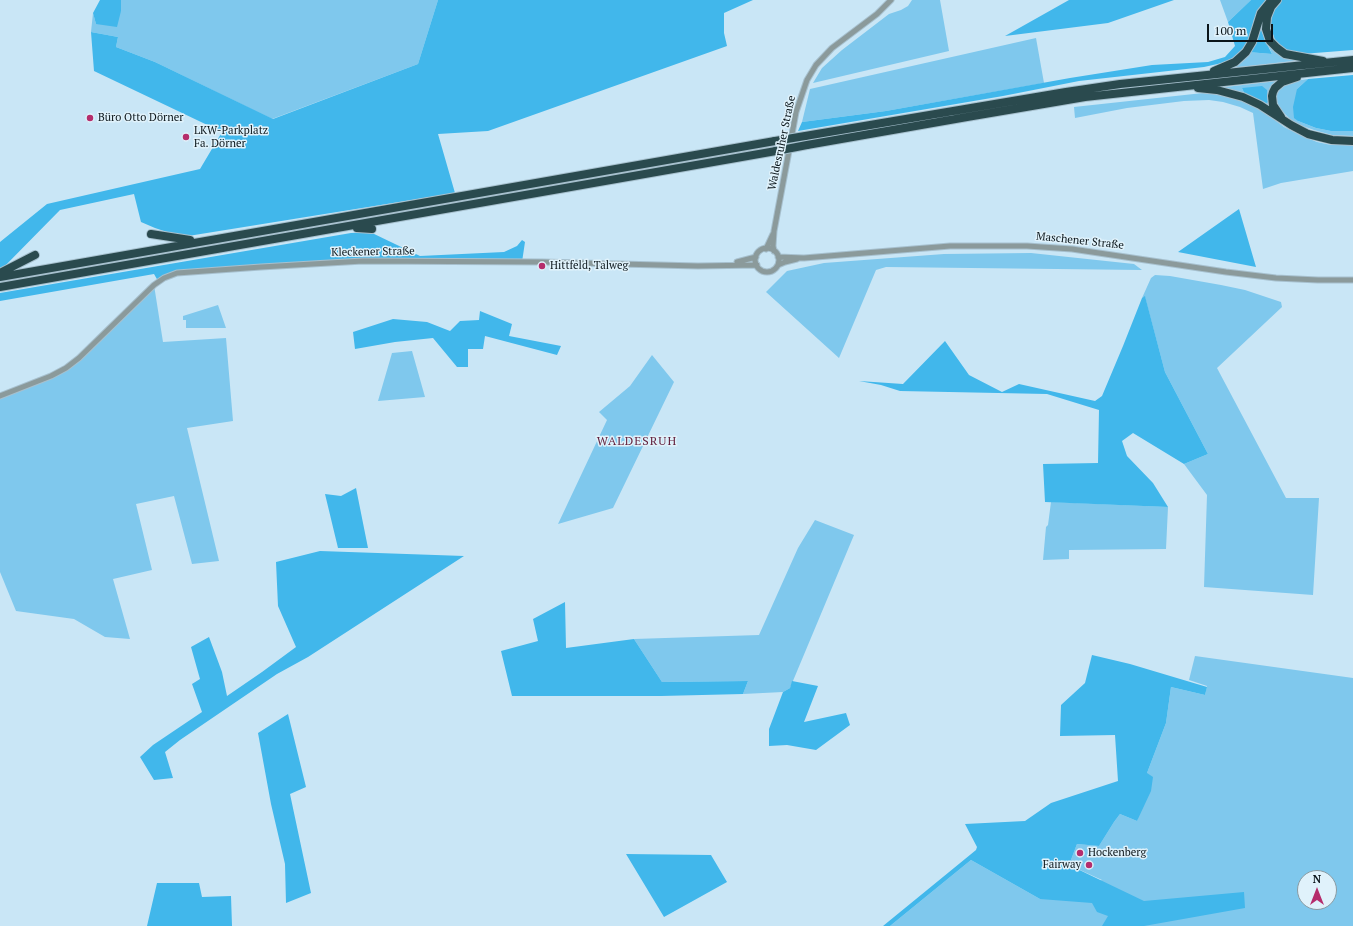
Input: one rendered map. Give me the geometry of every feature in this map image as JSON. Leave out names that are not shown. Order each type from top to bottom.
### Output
[{"type":"highway","points":[[1203,76],[1230,65],[1242,57],[1252,42],[1261,13],[1272,0]]},
{"type":"highway","points":[[1277,0],[1268,12],[1266,21],[1267,34],[1273,45],[1280,51],[1292,56],[1312,58],[1329,62]]},
{"type":"highway","points":[[0,277],[775,141],[1066,92],[1120,84],[1353,60]]},
{"type":"highway","points":[[0,287],[1092,96],[1353,68]]},
{"type":"highway","points":[[1284,120],[1273,105],[1272,96],[1275,88],[1282,82],[1313,72]]},
{"type":"highway","points":[[1185,86],[1237,95],[1260,105],[1298,130],[1317,137],[1332,140],[1353,141]]},
{"type":"highway","points":[[537,199],[560,189]]},
{"type":"highway","points":[[342,227],[372,229]]},
{"type":"highway","points":[[151,234],[180,239],[209,240]]},
{"type":"highway","points":[[0,274],[35,255]]},
{"type":"street","name":"Waldesruher Straße","points":[[774,251],[774,231],[794,122],[807,80],[816,65],[832,48],[879,12],[891,0]]},
{"type":"street","name":"Waldesruher Straße","points":[[766,249],[774,231]]},
{"type":"street","name":"Maschener Straße","points":[[778,257],[804,258],[950,246],[1035,246],[1072,248],[1218,271],[1276,278],[1353,280]]},
{"type":"street","points":[[766,249],[774,251],[778,257],[778,266],[771,271],[766,272],[760,270],[757,265],[756,257],[760,252],[766,249]]},
{"type":"street","name":"Kleckener Straße","points":[[726,265],[756,257]]},
{"type":"street","name":"Maschener Straße","points":[[778,266],[785,262],[804,258]]},
{"type":"street","name":"Kleckener Straße","points":[[0,396],[58,372],[79,358],[154,285],[170,275],[178,273],[364,261],[535,262],[698,266],[757,265]]},
{"type":"shaded area","points":[[100,0],[121,0],[121,11],[117,27],[96,24],[93,13]]},
{"type":"shaded area","points":[[121,0],[438,0],[418,64],[272,119],[155,62],[116,47],[118,37],[91,32],[93,13],[96,24],[121,11]]},
{"type":"shaded area","points":[[438,0],[753,0],[724,13],[724,33],[727,46],[488,131],[438,134],[455,193],[182,237],[141,222],[134,194],[60,210],[0,271],[0,242],[47,204],[200,169],[222,132],[94,71],[91,32],[118,37],[116,47],[155,62],[273,119],[418,64]]},
{"type":"shaded area","points":[[912,0],[940,0],[949,51],[813,83],[822,68],[842,50],[889,14],[908,6]]},
{"type":"shaded area","points":[[1069,0],[1174,0],[1108,23],[1005,36]]},
{"type":"shaded area","points":[[1220,0],[1251,0],[1228,22]]},
{"type":"shaded area","points":[[1251,0],[1266,0],[1254,19],[1251,33],[1245,47],[1234,59],[1222,63],[1204,67],[1079,81],[1003,96],[798,131],[802,122],[886,111],[1152,65],[1208,62],[1225,57],[1235,46],[1228,22]]},
{"type":"shaded area","points":[[1282,0],[1353,0],[1353,50],[1302,54],[1287,51],[1276,43],[1270,25],[1272,10]]},
{"type":"shaded area","points":[[1262,15],[1266,36],[1302,60],[1231,68],[1248,52],[1272,54],[1259,24]]},
{"type":"shaded area","points":[[1259,24],[1266,42],[1272,54],[1248,52]]},
{"type":"shaded area","points":[[1036,38],[1044,83],[886,111],[802,122],[810,89]]},
{"type":"shaded area","points":[[1353,75],[1353,131],[1331,131],[1316,128],[1294,118],[1293,107],[1297,89],[1308,79]]},
{"type":"shaded area","points":[[1308,79],[1297,89],[1298,121],[1316,128],[1331,131],[1353,131],[1353,136],[1332,135],[1314,130],[1300,125],[1290,119],[1282,111],[1275,100],[1276,94],[1280,88],[1287,82]]},
{"type":"shaded area","points":[[1277,81],[1272,107],[1263,105],[1268,101],[1267,90],[1242,88],[1246,97],[1217,88]]},
{"type":"shaded area","points":[[1262,86],[1267,90],[1268,102],[1263,105],[1246,97],[1242,88]]},
{"type":"shaded area","points":[[1203,93],[1237,98],[1267,114],[1284,127],[1317,142],[1331,145],[1353,145],[1353,171],[1281,183],[1263,189],[1253,113],[1223,102],[1209,100],[1184,101],[1127,108],[1075,118],[1074,107]]},
{"type":"shaded area","points":[[1239,209],[1256,267],[1178,252]]},
{"type":"shaded area","points":[[370,232],[420,256],[504,252],[517,246],[522,240],[525,242],[522,262],[364,261],[186,271],[158,281],[154,274],[0,301],[0,293],[351,233]]},
{"type":"shaded area","points":[[1031,253],[1134,264],[1142,270],[886,267],[876,270],[839,358],[766,292],[787,271],[824,263],[944,254]]},
{"type":"shaded area","points":[[1155,275],[1170,276],[1245,290],[1281,302],[1282,307],[1217,368],[1286,498],[1319,498],[1313,595],[1204,587],[1207,495],[1184,464],[1208,454],[1165,372],[1145,297],[1142,298],[1151,278]]},
{"type":"shaded area","points":[[154,285],[163,342],[226,338],[233,421],[187,428],[219,561],[192,564],[174,496],[136,504],[152,570],[113,579],[130,639],[105,637],[74,619],[16,611],[0,572],[0,396],[66,368]]},
{"type":"shaded area","points":[[1145,296],[1165,372],[1208,454],[1184,464],[1133,433],[1122,441],[1127,456],[1153,483],[1168,507],[1045,502],[1043,464],[1098,463],[1099,410],[1047,394],[900,391],[881,385],[859,381],[903,384],[945,341],[969,375],[1002,392],[1019,384],[1095,401],[1102,396],[1142,298]]},
{"type":"shaded area","points":[[218,305],[226,328],[186,328],[186,320],[183,320],[183,316]]},
{"type":"shaded area","points":[[480,311],[512,324],[509,336],[561,346],[557,355],[485,336],[483,349],[468,349],[468,367],[457,367],[433,338],[395,342],[355,349],[353,332],[393,319],[427,322],[450,331],[460,321],[479,320]]},
{"type":"shaded area","points":[[412,351],[425,397],[378,401],[392,353]]},
{"type":"shaded area","points":[[652,355],[674,382],[613,508],[558,524],[607,420],[599,412],[630,386]]},
{"type":"shaded area","points":[[356,488],[368,548],[338,548],[325,494],[341,496]]},
{"type":"shaded area","points":[[1051,502],[1168,507],[1166,549],[1069,550],[1069,559],[1043,560],[1046,527],[1048,525]]},
{"type":"shaded area","points":[[815,520],[854,535],[790,688],[783,692],[743,694],[748,681],[662,682],[634,639],[759,635],[798,548]]},
{"type":"shaded area","points":[[320,551],[464,556],[308,657],[277,674],[180,740],[165,752],[173,778],[154,780],[140,757],[153,745],[202,712],[192,684],[200,679],[191,647],[209,637],[222,672],[227,696],[296,647],[278,606],[276,562]]},
{"type":"shaded area","points":[[565,602],[566,648],[634,639],[662,682],[748,681],[743,694],[661,696],[512,696],[501,651],[538,641],[533,619]]},
{"type":"shaded area","points":[[1092,655],[1130,664],[1207,687],[1205,695],[1171,687],[1166,723],[1147,773],[1153,777],[1151,791],[1137,821],[1120,814],[1099,846],[1077,844],[1069,865],[1144,901],[1244,892],[1245,908],[1144,926],[1102,926],[1108,916],[1097,912],[1092,903],[1040,899],[971,860],[890,926],[883,926],[976,850],[977,847],[965,824],[1025,821],[1051,803],[1118,781],[1115,735],[1060,736],[1061,705],[1085,683]]},
{"type":"shaded area","points":[[1195,656],[1353,678],[1353,926],[890,926],[971,860],[1040,899],[1102,880],[1069,865],[1077,844],[1099,846],[1120,814],[1137,821],[1147,773],[1166,723],[1171,687],[1205,695],[1207,686],[1189,680]]},
{"type":"shaded area","points":[[792,681],[818,686],[804,722],[846,713],[850,725],[816,750],[787,745],[769,746],[769,729],[783,692],[790,688]]},
{"type":"shaded area","points":[[288,714],[306,787],[290,794],[311,893],[286,903],[285,864],[271,804],[258,733]]},
{"type":"shaded area","points":[[626,854],[711,855],[727,882],[664,917]]},
{"type":"shaded area","points":[[157,883],[199,883],[202,897],[231,896],[232,926],[147,926]]},
{"type":"place","name":"Büro Otto Dörner","points":[[90,118]]},
{"type":"place","name":"LKW-Parkplatz Fa. Dörner","points":[[186,137]]},
{"type":"place","name":"Hittfeld, Talweg","points":[[542,266]]},
{"type":"place","name":"Hockenberg","points":[[1080,853]]},
{"type":"place","name":"Fairway","points":[[1089,865]]},
{"type":"district","name":"WALDESRUH","points":[[637,442]]}]
